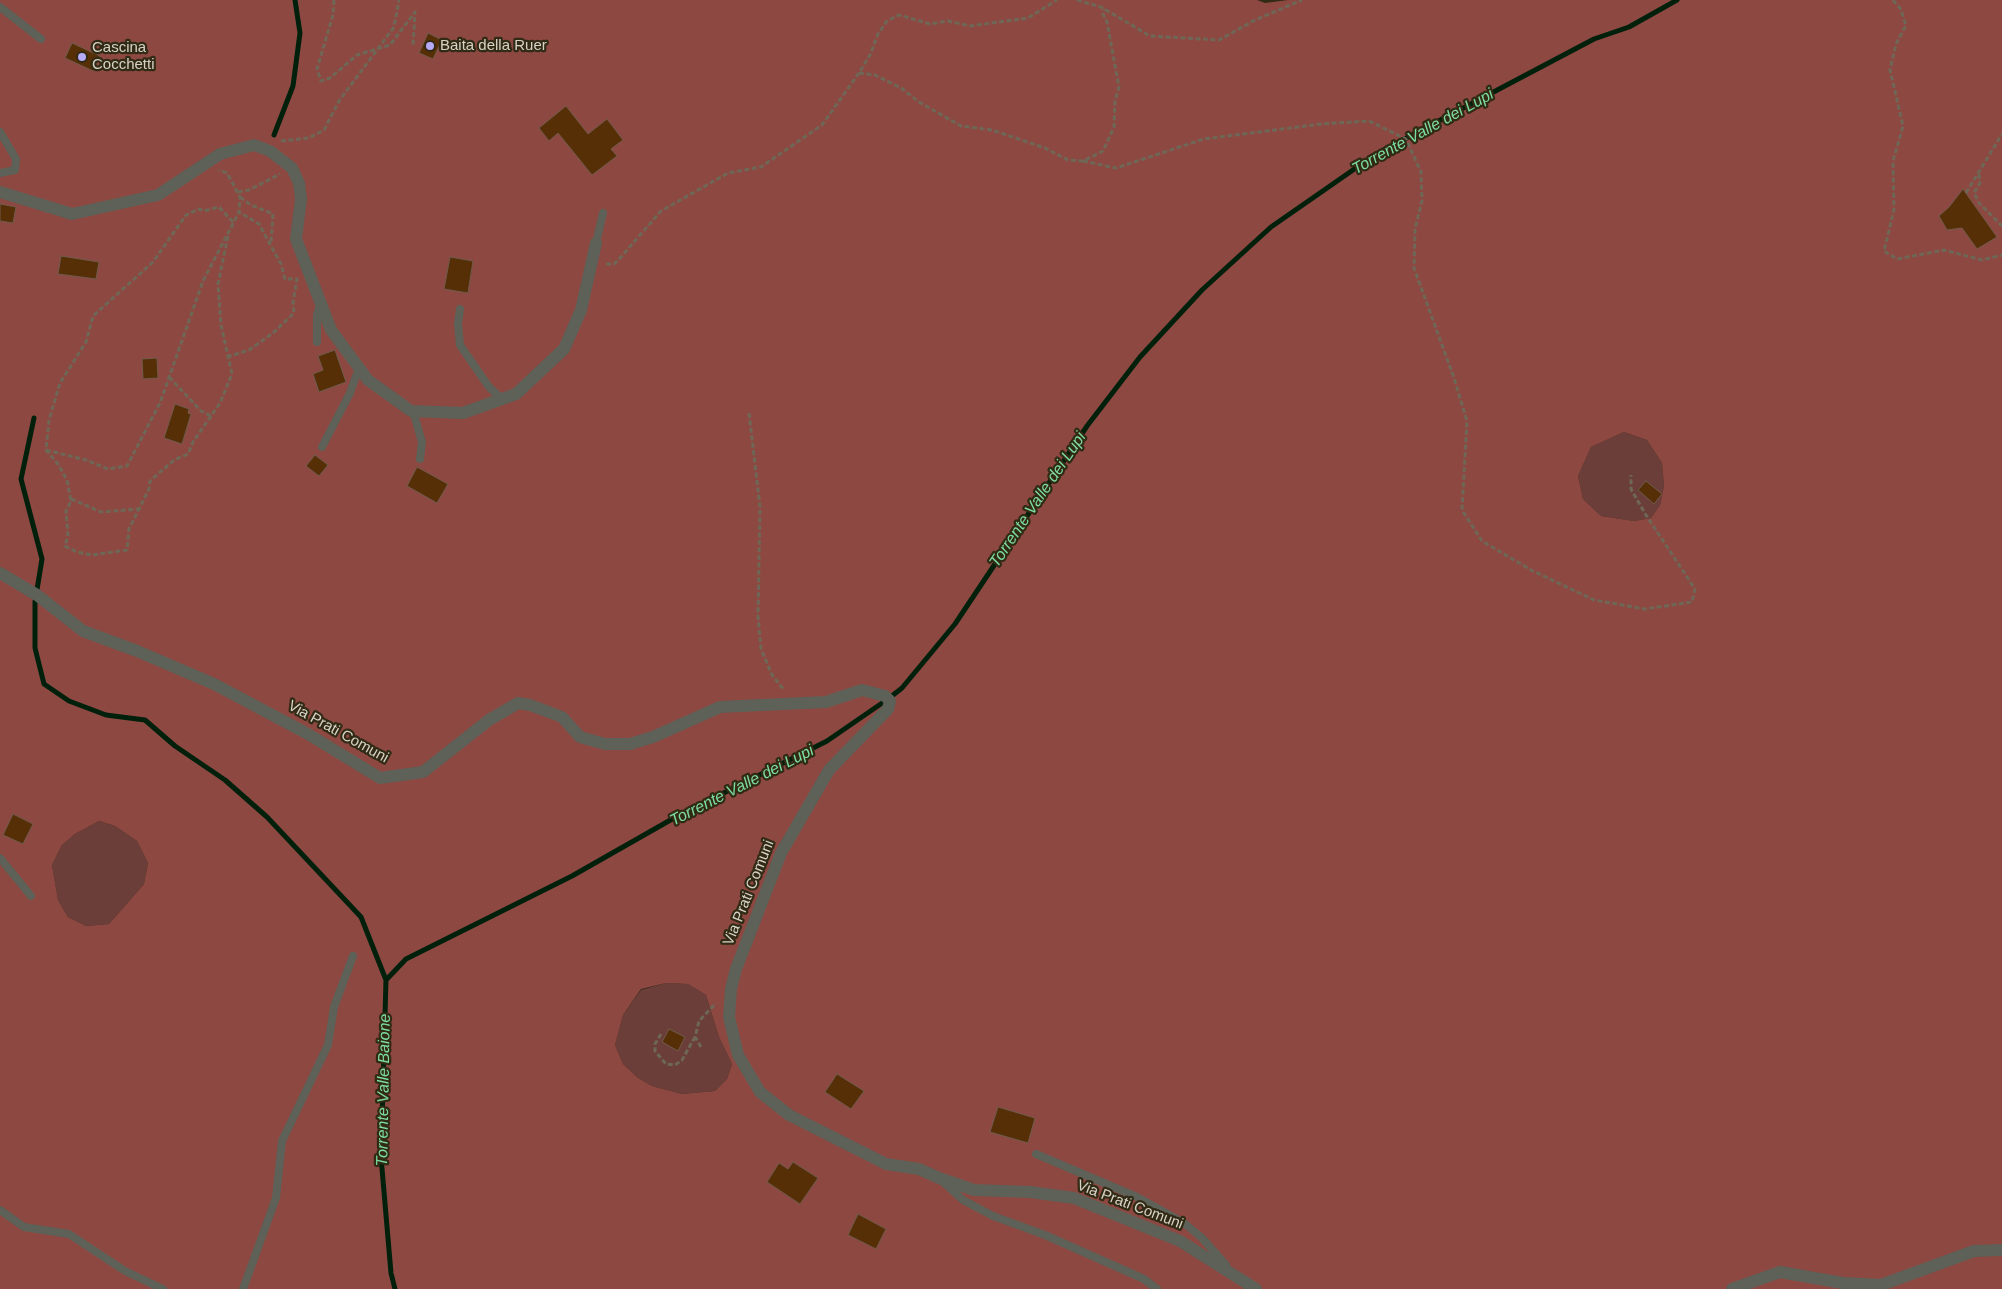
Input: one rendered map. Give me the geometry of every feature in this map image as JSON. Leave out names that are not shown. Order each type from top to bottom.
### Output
[{"type":"street","points":[[0,192],[72,214],[158,195],[220,154],[256,146],[270,150],[290,166],[299,183],[300,199],[296,239],[331,330],[368,380],[413,411],[463,413],[516,394],[564,349],[581,310],[596,243]]},
{"type":"street","name":"Via Prati Comuni","points":[[0,573],[37,595],[83,632],[136,651],[222,688],[308,734],[380,778],[423,772],[489,720],[518,703],[530,704],[562,717],[580,737],[605,744],[630,744],[653,737],[720,707],[826,702],[862,690],[884,696],[890,701],[890,704],[829,770],[780,853],[736,969],[731,989],[729,1017],[738,1054],[764,1098],[796,1119],[886,1164],[919,1169],[974,1190],[1030,1192],[1074,1198],[1180,1241],[1256,1289]]},
{"type":"street","points":[[1732,1289],[1780,1272],[1843,1283],[1881,1285],[1974,1251],[2002,1250]]},
{"type":"lane","points":[[0,7],[41,39]]},
{"type":"lane","points":[[0,132],[16,159],[15,170],[0,174]]},
{"type":"lane","points":[[596,243],[603,213]]},
{"type":"lane","points":[[317,342],[317,315],[321,302]]},
{"type":"lane","points":[[460,308],[458,324],[460,345],[488,387],[502,399]]},
{"type":"lane","points":[[322,447],[350,393],[359,368]]},
{"type":"lane","points":[[413,411],[422,442],[420,459]]},
{"type":"lane","points":[[0,858],[30,896]]},
{"type":"lane","points":[[243,1289],[276,1198],[282,1141],[328,1045],[334,1007],[352,956]]},
{"type":"lane","points":[[1036,1154],[1137,1197],[1184,1224],[1202,1238],[1232,1273]]},
{"type":"lane","points":[[939,1178],[963,1200],[993,1216],[1046,1235],[1144,1279],[1157,1289]]},
{"type":"lane","points":[[0,1210],[24,1228],[69,1234],[125,1271],[163,1289]]},
{"type":"path","points":[[334,0],[333,16],[317,69],[321,81],[330,78],[357,55],[390,45],[415,12],[413,47]]},
{"type":"path","points":[[256,146],[309,138],[324,130],[339,101],[394,28],[399,0]]},
{"type":"path","points":[[607,264],[614,264],[661,211],[728,173],[761,167],[822,125],[859,73],[870,55],[878,34],[887,21],[898,15],[930,24],[948,21],[970,26],[1028,18],[1058,0]]},
{"type":"path","points":[[1078,0],[1104,9],[1150,36],[1219,40],[1254,20],[1302,0]]},
{"type":"path","points":[[1893,0],[1900,8],[1906,25],[1896,44],[1890,70],[1903,126],[1893,161],[1894,210],[1884,251],[1896,259],[1944,250],[1982,260],[1993,259],[2002,255]]},
{"type":"path","points":[[1083,161],[1103,151],[1114,127],[1119,87],[1107,22],[1103,14],[1104,9]]},
{"type":"path","points":[[859,73],[874,75],[901,88],[919,102],[961,126],[992,130],[1045,148],[1068,160],[1116,168],[1204,139],[1359,122],[1369,121],[1406,139],[1421,172],[1422,201],[1415,229],[1414,268],[1450,366],[1467,421],[1462,510],[1482,541],[1531,570],[1594,600],[1645,609],[1692,602],[1695,589],[1631,489],[1631,475]]},
{"type":"path","points":[[1966,193],[1980,173],[2002,134]]},
{"type":"path","points":[[46,450],[86,460],[108,469],[127,466],[160,403],[203,281],[239,212],[240,197],[227,173],[205,164]]},
{"type":"path","points":[[238,192],[264,183],[290,166]]},
{"type":"path","points":[[1980,173],[1980,183],[1974,193],[1979,203],[2002,226]]},
{"type":"path","points":[[240,197],[251,205],[273,214],[270,238],[272,247]]},
{"type":"path","points":[[228,236],[218,284],[220,325],[232,374],[220,403],[193,442],[188,454],[174,460],[150,481],[140,509],[129,529],[127,550],[92,556],[65,546],[68,535],[66,511],[71,499],[67,480],[58,464],[46,450],[49,420],[60,383],[86,342],[93,316],[153,262],[186,215],[199,209],[204,212],[219,207],[232,221],[232,228]]},
{"type":"path","points":[[227,357],[249,350],[274,333],[294,313],[293,302],[297,279],[285,280],[281,264],[260,224],[239,212]]},
{"type":"path","points":[[169,377],[201,411],[211,416]]},
{"type":"path","points":[[749,413],[760,507],[758,616],[761,649],[772,675],[784,692],[788,705]]},
{"type":"path","points":[[71,499],[101,512],[140,509]]},
{"type":"path","points":[[661,1034],[655,1044],[655,1051],[666,1064],[675,1065],[682,1060],[695,1037],[699,1021],[731,989]]},
{"type":"path","points":[[695,1037],[701,1047]]},
{"type":"shaded area","points":[[0,0],[1257,0],[1265,3],[1288,0],[2002,0],[2002,1289],[0,1289]],"holes":[[[1624,432],[1647,440],[1662,463],[1664,486],[1660,505],[1651,518],[1634,521],[1601,516],[1583,499],[1578,476],[1591,447]],[[99,821],[115,826],[137,841],[148,863],[144,884],[109,924],[86,926],[68,917],[58,900],[52,865],[62,845],[75,834]],[[666,983],[688,984],[706,995],[719,1037],[732,1064],[727,1079],[715,1091],[682,1094],[652,1086],[638,1078],[623,1064],[615,1045],[623,1015],[641,989]]]},
{"type":"shaded area","points":[[1624,432],[1647,440],[1662,463],[1664,486],[1660,505],[1651,518],[1634,521],[1601,516],[1583,499],[1578,476],[1591,447]]},
{"type":"shaded area","points":[[99,821],[115,826],[137,841],[148,863],[144,884],[109,924],[86,926],[68,917],[58,900],[52,865],[62,845],[75,834]]},
{"type":"shaded area","points":[[666,983],[688,984],[706,995],[719,1037],[732,1064],[727,1079],[715,1091],[682,1094],[652,1086],[638,1078],[623,1064],[615,1045],[623,1015],[641,990]]},
{"type":"building","name":"Baita della Ruer","points":[[428,33],[442,40],[433,59],[419,53]]},
{"type":"building","name":"Cascina Cocchetti","points":[[72,43],[100,56],[93,71],[65,58]]},
{"type":"building","points":[[566,106],[588,134],[607,119],[623,140],[611,149],[617,156],[592,175],[558,133],[549,141],[539,128]]},
{"type":"building","points":[[1963,189],[1997,237],[1977,249],[1962,228],[1947,230],[1939,216]]},
{"type":"building","points":[[0,204],[16,207],[13,223],[0,221]]},
{"type":"building","points":[[61,256],[99,262],[96,279],[58,274]]},
{"type":"building","points":[[450,257],[473,261],[468,293],[444,289]]},
{"type":"building","points":[[335,350],[346,382],[319,392],[313,374],[323,370],[318,356]]},
{"type":"building","points":[[157,358],[158,378],[143,379],[142,359]]},
{"type":"building","points":[[175,404],[189,409],[188,413],[191,414],[182,444],[164,438]]},
{"type":"building","points":[[315,455],[328,465],[319,476],[306,466]]},
{"type":"building","points":[[417,467],[448,484],[437,503],[407,486]]},
{"type":"building","points":[[1646,481],[1662,494],[1654,504],[1638,490]]},
{"type":"building","points":[[13,814],[33,824],[23,844],[3,835]]},
{"type":"building","points":[[669,1029],[685,1037],[678,1051],[662,1042]]},
{"type":"building","points":[[837,1074],[864,1091],[851,1109],[825,1092]]},
{"type":"building","points":[[998,1107],[1035,1118],[1028,1143],[990,1132]]},
{"type":"building","points":[[793,1162],[818,1178],[800,1204],[767,1182],[779,1163],[788,1169]]},
{"type":"building","points":[[858,1214],[886,1229],[876,1249],[848,1235]]},
{"type":"waterway","points":[[274,135],[293,86],[300,33],[295,0]]},
{"type":"waterway","name":"Torrente Valle dei Lupi","points":[[386,980],[406,959],[572,876],[674,818],[827,741],[888,699],[902,688],[955,624],[1087,426],[1140,357],[1202,290],[1271,227],[1376,154],[1594,39],[1629,27],[1677,0]]},
{"type":"waterway","name":"Torrente Valle Baione","points":[[34,418],[21,479],[42,559],[35,602],[35,648],[44,684],[69,701],[106,715],[145,720],[175,746],[225,780],[267,817],[361,917],[386,980],[381,1157],[391,1273],[395,1289]]},
{"type":"place","name":"Baita della Ruer","points":[[430,46]]},
{"type":"place","name":"Cascina Cocchetti","points":[[82,57]]}]
